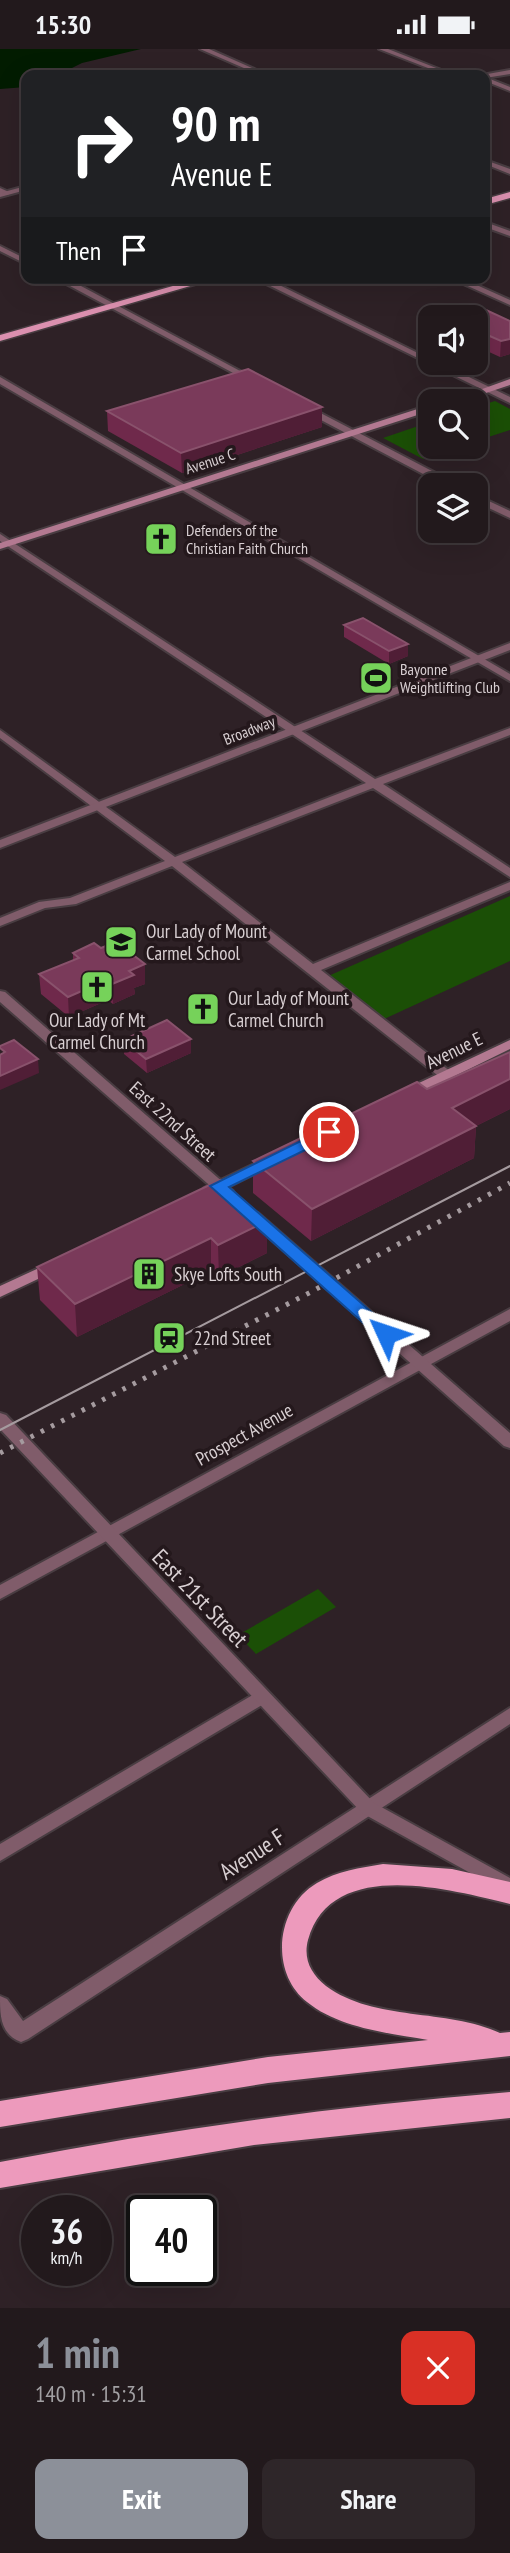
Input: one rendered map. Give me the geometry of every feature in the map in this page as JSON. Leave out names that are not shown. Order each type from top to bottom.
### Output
[{"type":"highway","points":[[505,2044],[368,2015],[321,1998],[297,1976],[293,1952],[296,1925],[317,1898],[350,1880],[390,1873],[442,1876],[510,1893]]},
{"type":"highway","points":[[0,2114],[268,2070],[505,2044]]},
{"type":"highway","points":[[0,2175],[77,2159],[270,2129],[510,2105]]},
{"type":"main road","points":[[490,201],[510,195]]},
{"type":"main road","points":[[0,338],[192,284]]},
{"type":"main road","points":[[488,390],[510,382]]},
{"type":"main road","name":"Avenue C","points":[[3,542],[418,412]]},
{"type":"main road","name":"Avenue E","points":[[397,1099],[510,1044]]},
{"type":"main road","points":[[190,1200],[284,1154]]},
{"type":"main road","points":[[0,1292],[71,1257]]},
{"type":"street","points":[[203,49],[253,70]]},
{"type":"street","points":[[382,49],[438,70]]},
{"type":"street","points":[[490,77],[510,72]]},
{"type":"street","points":[[490,80],[510,89]]},
{"type":"street","points":[[490,164],[510,172]]},
{"type":"street","points":[[2,193],[21,189]]},
{"type":"street","points":[[490,226],[510,234]]},
{"type":"street","points":[[0,248],[21,259]]},
{"type":"street","points":[[70,284],[262,385]]},
{"type":"street","points":[[270,284],[418,356]]},
{"type":"street","points":[[467,284],[510,303]]},
{"type":"street","points":[[457,375],[486,389]]},
{"type":"street","points":[[0,380],[510,678]]},
{"type":"street","points":[[488,390],[510,400]]},
{"type":"street","points":[[296,403],[429,473]]},
{"type":"street","points":[[488,504],[510,515]]},
{"type":"street","points":[[3,542],[510,873]]},
{"type":"street","name":"Broadway","points":[[0,844],[510,646]]},
{"type":"street","points":[[0,922],[43,905],[72,901],[510,731]]},
{"type":"street","points":[[0,733],[5,743],[174,862],[446,1075]]},
{"type":"street","points":[[313,969],[510,885]]},
{"type":"street","name":"East 22nd Street","points":[[0,995],[510,1442]]},
{"type":"street","name":"Prospect Avenue","points":[[0,1593],[510,1314]]},
{"type":"street","name":"East 21st Street","points":[[0,1419],[368,1808],[510,1887]]},
{"type":"street","points":[[0,1853],[261,1697]]},
{"type":"street","name":"Avenue F","points":[[0,2005],[21,2033],[510,1715]]},
{"type":"green space","points":[[495,401],[510,409],[510,430],[488,437],[488,403]]},
{"type":"green space","points":[[418,426],[418,456],[383,438]]},
{"type":"green space","points":[[510,896],[510,961],[382,1020],[326,977]]},
{"type":"green space","points":[[318,1589],[336,1607],[256,1654],[238,1635]]},
{"type":"shaded area","points":[[0,49],[141,49],[82,63],[68,70],[21,70],[21,87],[0,89]]},
{"type":"building","points":[[488,311],[510,321],[510,339],[501,341],[488,335]]},
{"type":"building","points":[[248,369],[322,407],[181,453],[107,411]]},
{"type":"building","points":[[363,618],[408,644],[389,651],[344,625]]},
{"type":"building","points":[[116,942],[145,964],[129,971],[134,975],[112,984],[107,980],[68,997],[39,974],[79,958],[73,953],[94,943],[101,948]]},
{"type":"building","points":[[167,1020],[191,1039],[146,1059],[123,1040]]},
{"type":"building","points":[[14,1040],[38,1059],[0,1076],[0,1055],[5,1052],[0,1046]]},
{"type":"building","points":[[510,1052],[510,1079],[452,1108],[476,1126],[312,1209],[253,1161],[417,1082],[427,1089]]},
{"type":"building","points":[[220,1180],[267,1221],[218,1245],[211,1238],[75,1304],[37,1267]]},
{"type":"tram line","points":[[0,1430],[510,1166]]},
{"type":"railway","points":[[0,1453],[309,1293],[510,1183]]},
{"type":"place","name":"Defenders of the Christian Faith Church","points":[[161,539]]},
{"type":"place","name":"Bayonne Weightlifting Club","points":[[376,678]]},
{"type":"place","name":"Our Lady of Mount Carmel School","points":[[121,942]]},
{"type":"place","name":"Our Lady of Mt Carmel Church","points":[[97,987]]},
{"type":"place","name":"Our Lady of Mount Carmel Church","points":[[203,1009]]},
{"type":"place","name":"Skye Lofts South","points":[[149,1274]]},
{"type":"place","name":"22nd Street","points":[[169,1338]]},
{"type":"route","points":[[329,1132],[218,1186],[386,1334]]}]
